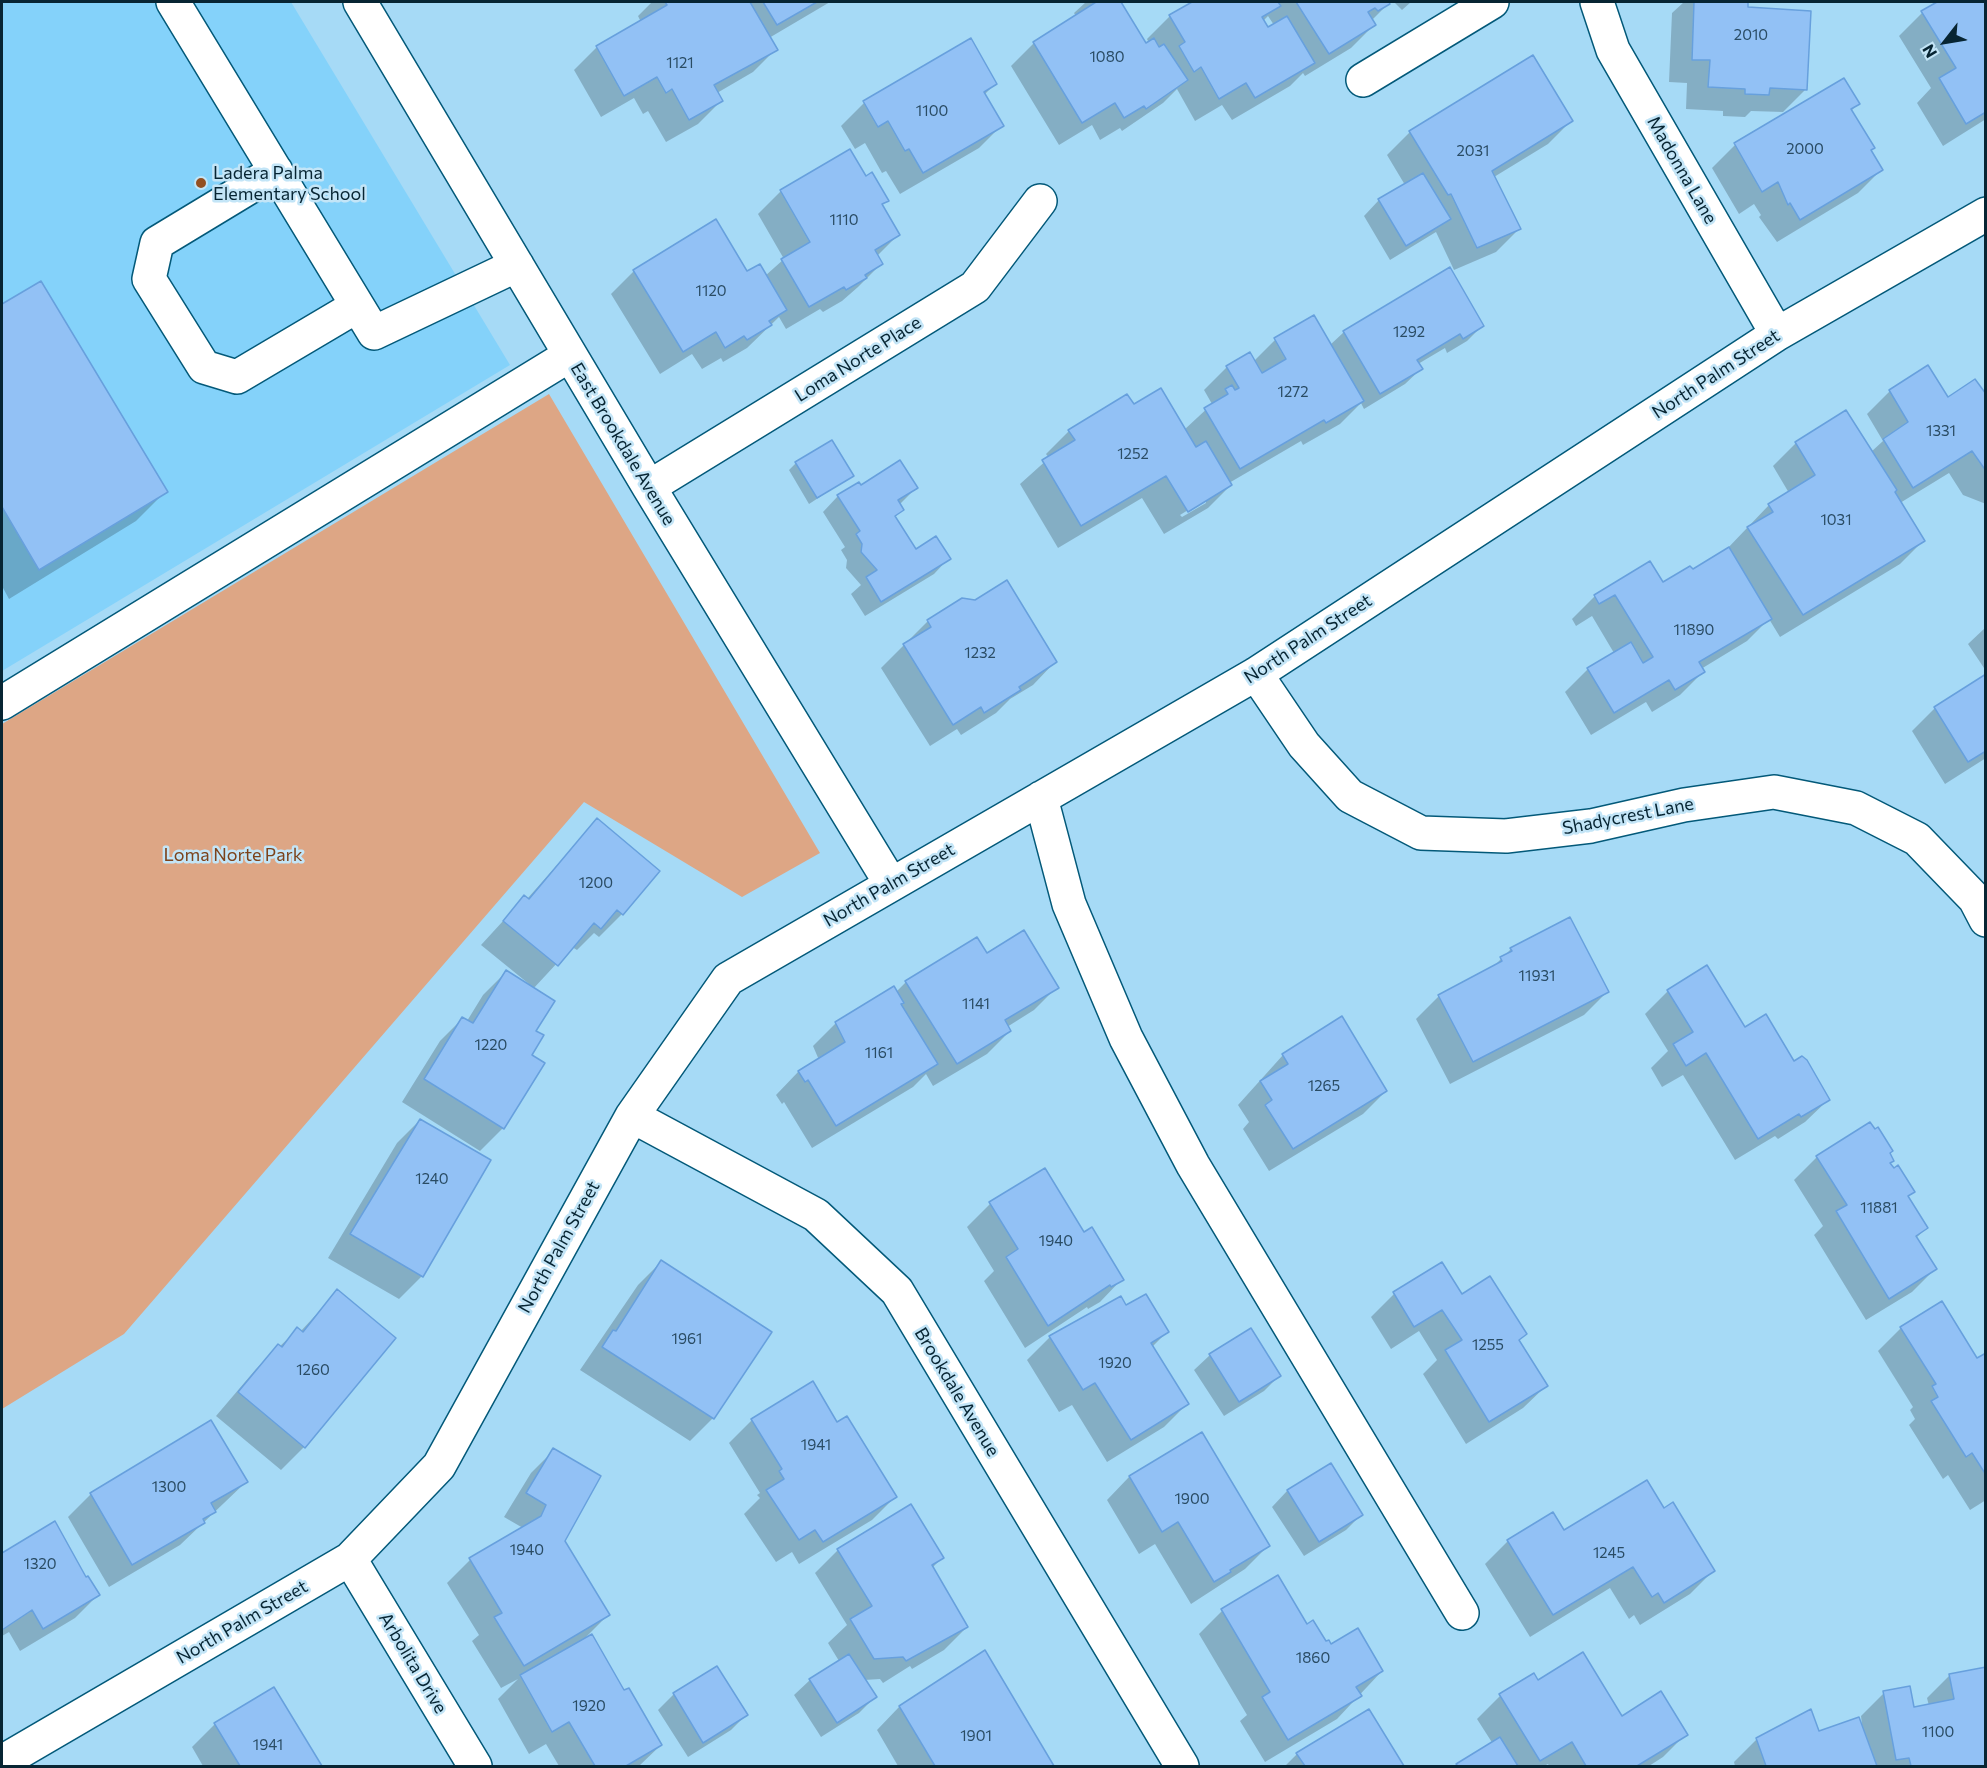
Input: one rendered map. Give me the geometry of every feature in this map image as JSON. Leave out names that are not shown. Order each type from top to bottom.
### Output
[{"type":"street","points":[[173,2],[374,333],[517,265]]},
{"type":"street","name":"East Brookdale Avenue","points":[[360,2],[649,487],[891,884]]},
{"type":"street","points":[[1363,80],[1492,2]]},
{"type":"street","name":"Madonna Lane","points":[[1597,2],[1612,50],[1777,334]]},
{"type":"street","points":[[276,171],[157,243],[149,279],[204,367],[237,377],[357,306]]},
{"type":"street","name":"Loma Norte Place","points":[[649,487],[975,287],[1040,201]]},
{"type":"street","name":"North Palm Street","points":[[2,1762],[350,1559],[439,1466],[632,1116],[728,979],[1256,674],[1777,334],[1986,214]]},
{"type":"street","points":[[2,703],[570,355]]},
{"type":"street","name":"Shadycrest Lane","points":[[1256,674],[1304,745],[1350,796],[1421,833],[1506,836],[1591,826],[1684,805],[1774,792],[1856,808],[1917,839],[1975,899],[1986,920]]},
{"type":"street","points":[[1041,798],[1069,904],[1126,1038],[1193,1165],[1462,1613]]},
{"type":"street","name":"Brookdale Avenue","points":[[632,1116],[816,1215],[897,1291],[1182,1767]]},
{"type":"street","name":"Arbolita Drive","points":[[350,1559],[475,1767]]},
{"type":"shaded area","name":"Ladera Palma Elementary School","points":[[2,2],[291,2],[510,365],[2,671]]},
{"type":"green space","name":"Loma Norte Park","points":[[549,394],[820,853],[742,897],[584,802],[124,1334],[2,1409],[2,724]]},
{"type":"building","points":[[665,2],[750,2],[778,50],[714,85],[723,101],[689,120],[672,89],[666,93],[657,77],[624,96],[596,46],[667,5]]},
{"type":"building","points":[[763,2],[817,2],[777,25]]},
{"type":"building","points":[[1096,2],[1121,2],[1146,43],[1154,38],[1159,47],[1164,44],[1188,80],[1146,109],[1144,106],[1124,118],[1115,103],[1082,123],[1033,42]]},
{"type":"building","points":[[1192,2],[1278,2],[1281,6],[1262,17],[1268,27],[1287,16],[1315,63],[1255,98],[1246,83],[1219,99],[1201,67],[1194,72],[1179,46],[1185,42],[1169,15]]},
{"type":"building","points":[[1296,2],[1389,2],[1390,4],[1378,11],[1375,8],[1368,12],[1376,25],[1329,54]]},
{"type":"building","points":[[1694,2],[1748,2],[1748,7],[1811,11],[1807,90],[1770,88],[1769,95],[1745,94],[1745,89],[1708,87],[1710,60],[1692,60]]},
{"type":"building","points":[[1937,2],[1986,2],[1986,112],[1966,124],[1939,78],[1956,68],[1921,11]]},
{"type":"building","points":[[971,38],[997,84],[984,92],[1004,126],[923,173],[909,149],[905,151],[888,121],[878,127],[863,101]]},
{"type":"building","points":[[1533,55],[1573,121],[1492,171],[1521,229],[1477,248],[1451,194],[1448,195],[1409,131]]},
{"type":"building","points":[[1844,78],[1860,104],[1851,109],[1875,148],[1871,150],[1883,170],[1800,220],[1790,203],[1788,205],[1778,182],[1762,192],[1734,143]]},
{"type":"building","points":[[850,149],[866,176],[872,172],[889,201],[882,204],[900,235],[875,250],[883,264],[865,275],[867,278],[846,290],[844,287],[809,307],[781,259],[810,242],[780,190]]},
{"type":"building","points":[[1423,173],[1451,219],[1406,246],[1378,199]]},
{"type":"building","points":[[716,219],[747,271],[760,264],[787,310],[769,321],[772,325],[747,340],[744,336],[725,348],[716,332],[683,352],[633,270]]},
{"type":"building","points":[[1450,267],[1484,326],[1463,339],[1460,334],[1417,360],[1423,369],[1380,394],[1343,331]]},
{"type":"building","points":[[41,281],[168,492],[39,570],[2,507],[2,304]]},
{"type":"building","points":[[1314,315],[1364,401],[1326,423],[1324,420],[1240,469],[1204,408],[1228,394],[1225,389],[1232,385],[1235,390],[1239,388],[1226,366],[1250,352],[1262,373],[1286,359],[1274,338]]},
{"type":"building","points":[[1928,365],[1948,397],[1975,379],[1986,394],[1986,471],[1972,451],[1913,488],[1883,439],[1908,422],[1889,390]]},
{"type":"building","points":[[1161,388],[1196,447],[1206,441],[1232,485],[1188,512],[1166,476],[1081,526],[1042,460],[1075,440],[1068,430],[1127,394],[1134,404]]},
{"type":"building","points":[[1846,410],[1897,490],[1895,492],[1925,541],[1803,615],[1747,527],[1773,512],[1768,504],[1815,475],[1795,442]]},
{"type":"building","points":[[832,440],[854,476],[817,498],[795,462]]},
{"type":"building","points":[[900,460],[918,488],[898,500],[904,510],[895,516],[916,549],[936,536],[951,559],[881,602],[866,577],[877,570],[861,552],[862,544],[856,534],[860,531],[837,495],[859,482],[861,485]]},
{"type":"building","points":[[1729,547],[1772,619],[1699,662],[1705,672],[1675,690],[1669,680],[1614,713],[1587,668],[1631,642],[1643,663],[1653,657],[1615,595],[1599,604],[1594,595],[1650,561],[1663,582],[1690,566],[1693,569]]},
{"type":"building","points":[[1007,580],[1057,662],[1019,687],[1021,690],[984,713],[981,707],[953,725],[903,644],[931,627],[927,620],[962,598],[975,600]]},
{"type":"building","points":[[1986,674],[1986,751],[1968,762],[1934,707]]},
{"type":"building","points":[[597,818],[660,871],[623,915],[617,910],[601,929],[594,923],[558,966],[503,921],[524,895],[529,899]]},
{"type":"building","points":[[1570,917],[1609,992],[1473,1062],[1438,995],[1502,961],[1500,957],[1512,951],[1510,948]]},
{"type":"building","points":[[1024,930],[1059,988],[1005,1020],[1011,1031],[957,1064],[905,981],[977,937],[987,953]]},
{"type":"building","points":[[1707,965],[1745,1027],[1766,1014],[1794,1061],[1802,1056],[1807,1060],[1830,1100],[1801,1117],[1799,1114],[1758,1139],[1706,1053],[1686,1066],[1673,1044],[1693,1032],[1667,990]]},
{"type":"building","points":[[506,970],[555,1001],[536,1031],[544,1035],[532,1055],[545,1063],[504,1129],[424,1079],[462,1017],[473,1023]]},
{"type":"building","points":[[894,986],[904,1003],[901,1004],[938,1064],[836,1126],[808,1080],[805,1082],[798,1071],[845,1042],[835,1022]]},
{"type":"building","points":[[1342,1016],[1387,1091],[1293,1149],[1265,1105],[1272,1100],[1260,1081],[1288,1064],[1282,1054]]},
{"type":"building","points":[[420,1119],[491,1160],[423,1277],[350,1234]]},
{"type":"building","points":[[1870,1122],[1875,1129],[1878,1127],[1893,1151],[1890,1153],[1894,1161],[1890,1163],[1894,1168],[1898,1165],[1915,1192],[1908,1196],[1928,1228],[1916,1236],[1937,1269],[1889,1299],[1836,1211],[1847,1205],[1816,1156]]},
{"type":"building","points":[[1045,1168],[1084,1232],[1092,1227],[1124,1280],[1111,1287],[1110,1285],[1048,1326],[1006,1257],[1018,1249],[989,1202]]},
{"type":"building","points":[[661,1260],[772,1332],[714,1419],[602,1347],[613,1330],[616,1331]]},
{"type":"building","points":[[1442,1262],[1462,1294],[1490,1276],[1527,1334],[1519,1340],[1548,1386],[1489,1422],[1445,1350],[1462,1340],[1442,1310],[1414,1327],[1393,1292]]},
{"type":"building","points":[[337,1289],[396,1338],[305,1448],[238,1392],[278,1344],[282,1347],[297,1327],[303,1332]]},
{"type":"building","points":[[1146,1294],[1169,1332],[1151,1343],[1189,1404],[1131,1440],[1095,1383],[1083,1390],[1049,1336],[1121,1296],[1126,1305]]},
{"type":"building","points":[[1942,1301],[1977,1358],[1986,1353],[1986,1475],[1972,1453],[1966,1457],[1931,1401],[1938,1397],[1932,1386],[1936,1384],[1900,1327]]},
{"type":"building","points":[[1251,1328],[1281,1376],[1239,1402],[1209,1354]]},
{"type":"building","points":[[813,1381],[837,1422],[847,1416],[897,1497],[823,1542],[815,1530],[799,1540],[766,1490],[784,1479],[779,1471],[782,1469],[751,1419]]},
{"type":"building","points":[[211,1420],[248,1482],[211,1503],[216,1512],[203,1519],[205,1523],[132,1565],[90,1493]]},
{"type":"building","points":[[1202,1432],[1270,1546],[1214,1582],[1178,1522],[1162,1532],[1129,1476]]},
{"type":"building","points":[[553,1448],[601,1476],[565,1541],[610,1615],[524,1666],[494,1617],[502,1613],[469,1558],[541,1516],[546,1505],[526,1493]]},
{"type":"building","points":[[1331,1463],[1363,1515],[1319,1542],[1287,1490]]},
{"type":"building","points":[[1647,1480],[1664,1508],[1673,1502],[1715,1571],[1664,1603],[1658,1593],[1652,1597],[1633,1567],[1553,1615],[1507,1540],[1553,1512],[1564,1530]]},
{"type":"building","points":[[911,1504],[944,1558],[932,1565],[968,1627],[906,1661],[903,1657],[874,1659],[850,1619],[872,1606],[837,1549]]},
{"type":"building","points":[[55,1521],[86,1577],[88,1576],[100,1595],[43,1629],[32,1610],[2,1630],[2,1553]]},
{"type":"building","points":[[1278,1575],[1307,1624],[1313,1620],[1326,1641],[1329,1640],[1331,1644],[1358,1628],[1383,1671],[1356,1687],[1362,1696],[1288,1740],[1262,1697],[1270,1692],[1221,1609]]},
{"type":"building","points":[[592,1634],[624,1690],[629,1688],[662,1745],[626,1766],[595,1766],[569,1722],[552,1732],[520,1675]]},
{"type":"building","points":[[985,1650],[1054,1766],[935,1766],[899,1706]]},
{"type":"building","points":[[1583,1652],[1622,1716],[1661,1691],[1688,1735],[1637,1766],[1586,1766],[1572,1742],[1540,1761],[1499,1694],[1534,1673],[1538,1680]]},
{"type":"building","points":[[849,1654],[877,1697],[837,1723],[809,1679]]},
{"type":"building","points":[[717,1666],[748,1715],[703,1743],[673,1693]]},
{"type":"building","points":[[1986,1667],[1986,1766],[1911,1766],[1909,1758],[1896,1760],[1883,1691],[1910,1686],[1914,1707],[1954,1699],[1949,1674]]},
{"type":"building","points":[[274,1687],[322,1766],[240,1766],[214,1723]]},
{"type":"building","points":[[1369,1709],[1404,1766],[1305,1766],[1296,1753]]},
{"type":"building","points":[[1811,1709],[1819,1731],[1859,1717],[1877,1766],[1766,1766],[1756,1738]]},
{"type":"building","points":[[1500,1737],[1518,1766],[1458,1766],[1456,1764]]},
{"type":"place","name":"Ladera Palma Elementary School","points":[[201,183]]}]
